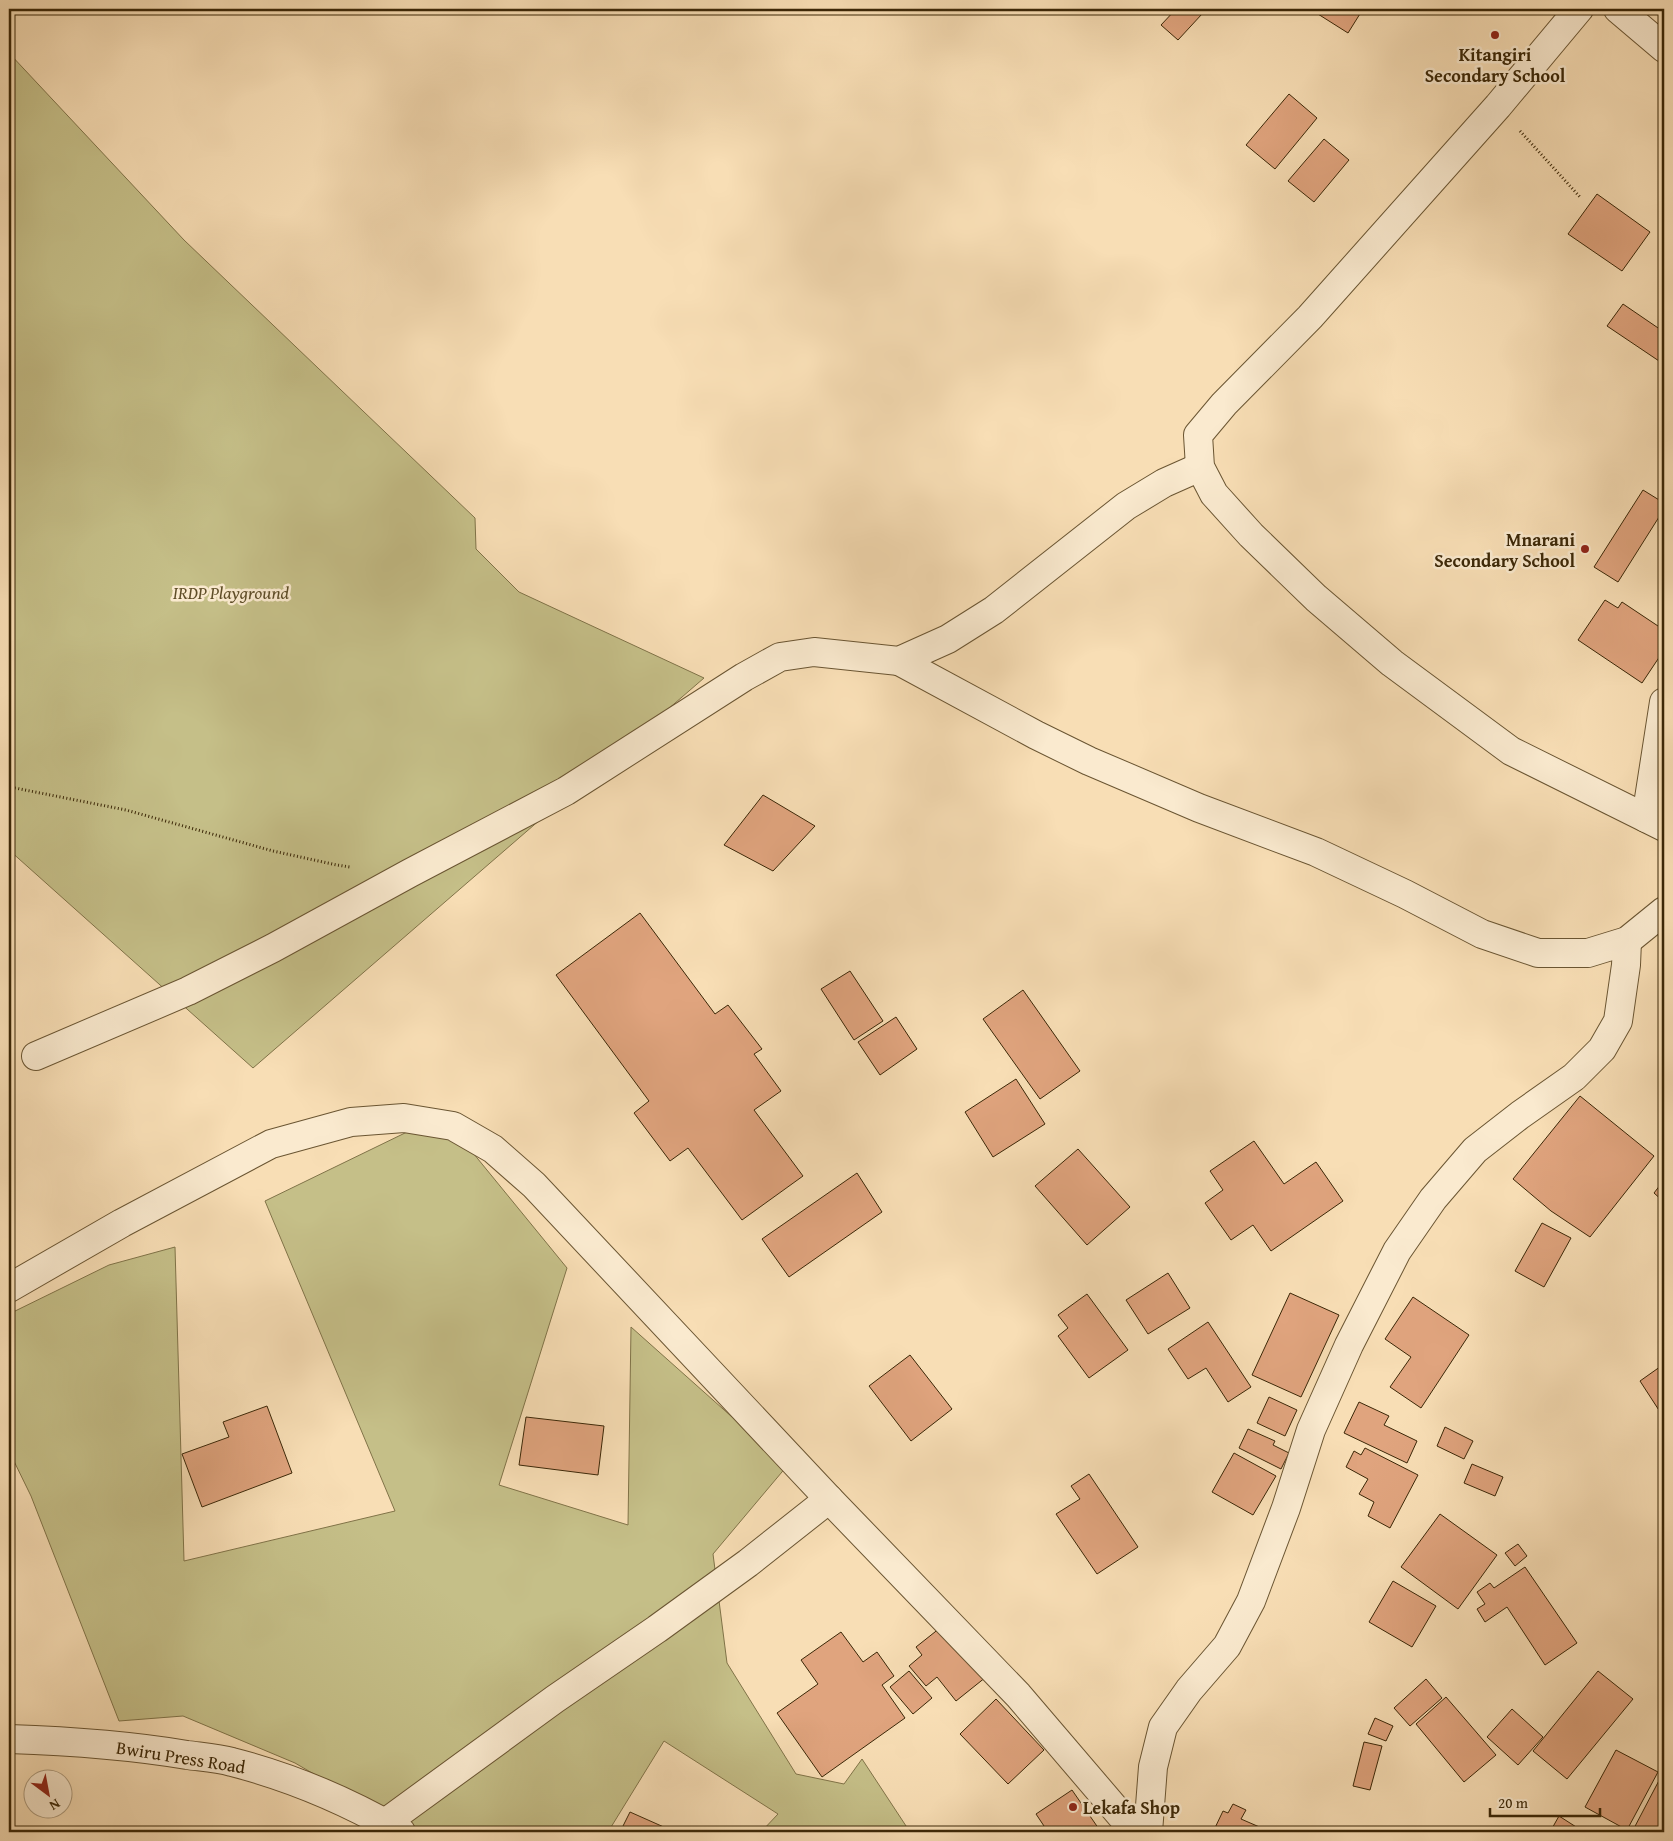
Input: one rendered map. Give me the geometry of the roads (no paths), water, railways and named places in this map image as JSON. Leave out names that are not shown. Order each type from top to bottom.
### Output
[{"type":"street","points":[[1579,9],[1498,106],[1310,317],[1224,404],[1198,435],[1200,467],[1214,494],[1251,534],[1316,598],[1392,663],[1511,751],[1655,823],[1664,702]]},
{"type":"street","points":[[1618,9],[1664,48]]},
{"type":"street","points":[[900,660],[948,640],[994,610],[1126,506],[1164,483],[1200,467]]},
{"type":"street","points":[[36,1056],[196,987],[273,948],[566,791],[744,676],[780,657],[814,652],[900,660],[1036,735],[1089,761],[1199,808],[1316,852],[1405,894],[1482,934],[1538,953],[1588,953],[1627,941],[1664,911]]},
{"type":"street","points":[[1148,1832],[1153,1768],[1163,1727],[1190,1690],[1227,1646],[1251,1600],[1286,1508],[1312,1430],[1349,1345],[1397,1251],[1433,1200],[1475,1150],[1574,1077],[1602,1049],[1618,1020],[1626,965],[1627,941]]},
{"type":"street","points":[[9,1288],[122,1223],[271,1144],[351,1122],[404,1118],[453,1126],[492,1149],[534,1185],[829,1499],[1018,1695],[1135,1832]]},
{"type":"street","points":[[393,1828],[555,1699],[658,1629],[829,1499]]},
{"type":"street","name":"Bwiru Press Road","points":[[9,1739],[148,1748],[232,1762],[305,1785],[393,1828]]},
{"type":"place","name":"Kitangiri Secondary School","points":[[1495,35]]},
{"type":"place","name":"Mnarani Secondary School","points":[[1585,549]]},
{"type":"place","name":"Lekafa Shop","points":[[1073,1807]]},
{"type":"park label","name":"IRDP Playground","points":[[231,592]]}]
